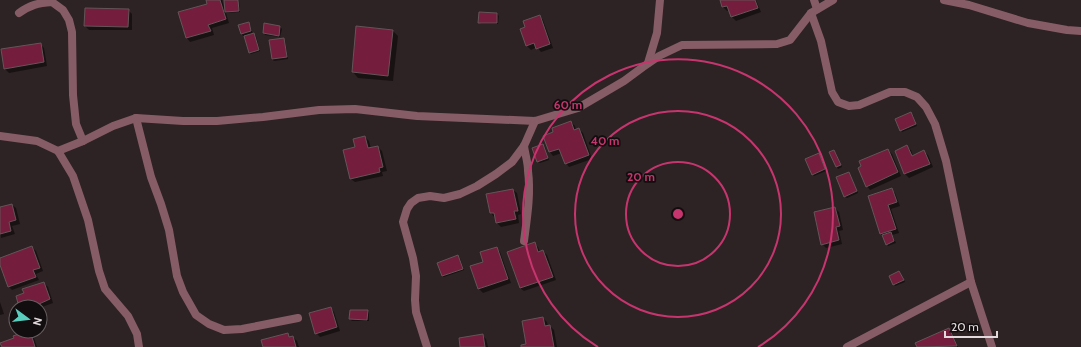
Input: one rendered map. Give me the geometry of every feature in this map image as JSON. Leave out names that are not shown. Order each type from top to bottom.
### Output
[{"type":"street","points":[[648,63],[657,33],[660,0]]},
{"type":"street","points":[[814,0],[814,11],[832,92],[838,102],[849,106],[859,105],[890,92],[905,92],[917,97],[926,107],[935,124],[946,161],[971,282],[992,347]]},
{"type":"street","points":[[58,151],[83,141],[113,126],[136,118],[183,121],[217,121],[319,110],[355,109],[417,116],[535,121],[578,108],[624,82],[659,56],[682,45],[777,44],[790,40],[814,11],[833,0]]},
{"type":"street","points":[[944,0],[969,5],[1028,23],[1081,31]]},
{"type":"street","points":[[18,13],[27,7],[52,2],[63,10],[69,20],[72,32],[73,95],[76,124],[83,141]]},
{"type":"street","points":[[136,118],[151,177],[169,230],[177,276],[183,292],[196,315],[209,324],[224,330],[242,329],[298,318]]},
{"type":"street","points":[[427,347],[416,312],[416,276],[413,258],[403,222],[407,209],[411,203],[418,198],[430,196],[444,198],[460,194],[477,186],[496,174],[512,162],[524,146],[535,121]]},
{"type":"street","points":[[0,136],[37,141],[58,151],[73,176],[88,220],[99,271],[105,289],[128,316],[137,334],[139,347]]},
{"type":"street","points":[[524,146],[529,186],[528,214],[524,241]]},
{"type":"street","points":[[847,347],[971,282]]},
{"type":"building","points":[[206,0],[220,0],[226,19],[208,25],[211,31],[186,38],[178,12],[207,4]]},
{"type":"building","points":[[224,0],[238,0],[239,11],[225,12]]},
{"type":"building","points":[[720,0],[755,0],[758,8],[731,17],[727,6],[722,7]]},
{"type":"building","points":[[85,8],[129,9],[128,27],[84,26]]},
{"type":"building","points":[[479,12],[497,13],[497,23],[478,23]]},
{"type":"building","points":[[540,15],[550,44],[536,49],[534,43],[526,46],[520,29],[525,27],[523,21]]},
{"type":"building","points":[[249,22],[251,31],[241,34],[238,25]]},
{"type":"building","points":[[264,23],[280,26],[279,36],[263,33]]},
{"type":"building","points":[[356,26],[393,30],[388,76],[352,72]]},
{"type":"building","points":[[254,33],[259,50],[249,53],[244,36]]},
{"type":"building","points":[[284,38],[287,57],[272,59],[269,40]]},
{"type":"building","points":[[41,43],[44,62],[4,69],[1,49]]},
{"type":"building","points":[[911,112],[916,124],[900,131],[895,119]]},
{"type":"building","points":[[571,121],[574,130],[579,128],[589,155],[565,164],[559,149],[549,152],[543,136],[553,132],[552,128]]},
{"type":"building","points":[[365,136],[368,148],[378,146],[383,167],[379,168],[380,172],[350,179],[343,150],[355,147],[353,139]]},
{"type":"building","points":[[543,144],[548,158],[537,162],[532,148]]},
{"type":"building","points":[[907,145],[912,156],[924,150],[930,164],[904,174],[895,151]]},
{"type":"building","points":[[888,149],[898,172],[866,187],[858,168],[861,166],[859,161]]},
{"type":"building","points":[[834,150],[841,165],[836,167],[829,152]]},
{"type":"building","points":[[819,153],[825,169],[812,175],[805,159]]},
{"type":"building","points":[[849,172],[857,191],[844,197],[836,177]]},
{"type":"building","points":[[892,188],[897,202],[888,205],[896,229],[880,234],[868,196]]},
{"type":"building","points":[[513,189],[518,211],[514,211],[516,219],[496,223],[494,213],[490,213],[486,194]]},
{"type":"building","points":[[12,204],[16,220],[9,222],[11,231],[0,234],[0,207]]},
{"type":"building","points":[[835,207],[840,226],[836,227],[839,240],[821,245],[814,212]]},
{"type":"building","points":[[891,232],[894,241],[886,245],[882,235]]},
{"type":"building","points":[[535,242],[538,252],[543,250],[553,277],[520,288],[507,252]]},
{"type":"building","points":[[32,246],[40,268],[33,270],[36,277],[8,287],[0,265],[0,258]]},
{"type":"building","points":[[497,247],[508,279],[478,289],[470,266],[483,262],[480,252]]},
{"type":"building","points":[[458,255],[463,269],[442,276],[437,263]]},
{"type":"building","points":[[899,271],[904,280],[893,285],[889,276]]},
{"type":"building","points":[[44,282],[50,299],[17,299],[16,296],[24,293],[22,289]]},
{"type":"building","points":[[331,307],[337,327],[315,334],[309,313]]},
{"type":"building","points":[[350,310],[368,310],[367,320],[349,319]]},
{"type":"building","points":[[543,317],[545,326],[550,325],[554,347],[521,347],[521,345],[526,344],[522,321]]},
{"type":"building","points":[[949,328],[957,346],[917,347],[915,343]]},
{"type":"building","points":[[288,333],[289,337],[293,336],[296,347],[263,347],[261,340]]},
{"type":"building","points":[[483,334],[485,347],[460,347],[459,338]]},
{"type":"building","points":[[11,339],[32,339],[35,347],[2,347],[0,343]]}]
